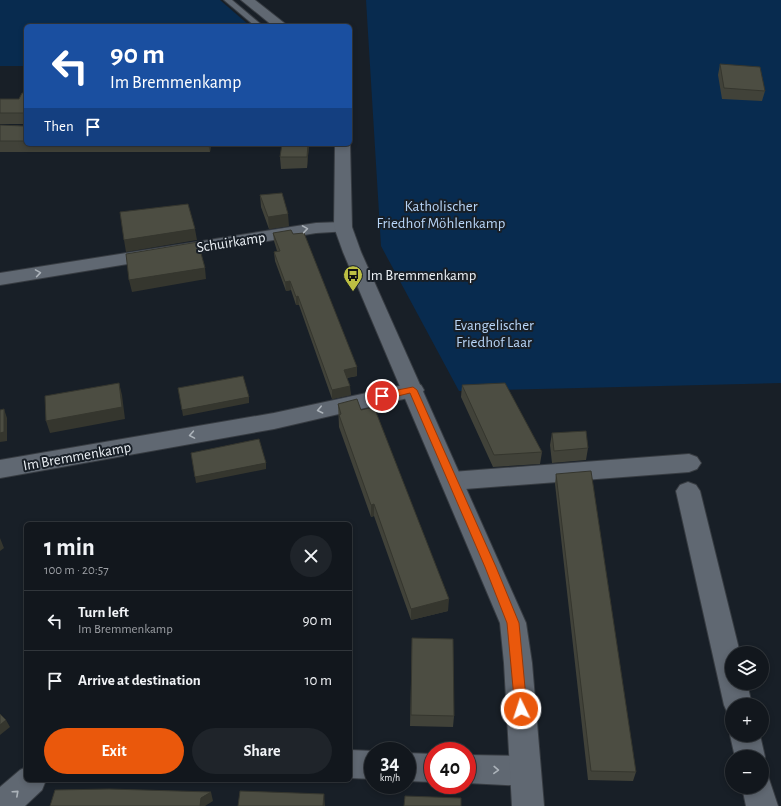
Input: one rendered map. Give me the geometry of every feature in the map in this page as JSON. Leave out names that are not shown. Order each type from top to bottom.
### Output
[{"type":"street","points":[[248,0],[278,24]]},
{"type":"street","points":[[343,146],[343,227],[352,252],[513,623],[518,663],[528,806]]},
{"type":"street","name":"Schuirkamp","points":[[0,279],[316,228],[343,227]]},
{"type":"street","name":"Im Bremmenkamp","points":[[0,469],[274,421],[413,390]]},
{"type":"street","points":[[452,481],[689,463]]},
{"type":"street","points":[[688,491],[725,649]]},
{"type":"street","points":[[352,764],[364,765]]},
{"type":"street","points":[[476,769],[526,771]]},
{"type":"street","points":[[2,806],[29,782]]},
{"type":"street","points":[[759,794],[762,806]]},
{"type":"lane","points":[[228,0],[257,24]]},
{"type":"green space","points":[[0,0],[220,0],[248,24],[24,24],[24,66],[0,66]]},
{"type":"green space","points":[[366,0],[781,0],[781,383],[459,391],[381,246]]},
{"type":"building","points":[[720,64],[760,67],[765,91],[724,88]]},
{"type":"building","points":[[22,93],[24,93],[24,114],[0,113],[0,99],[19,99]]},
{"type":"building","points":[[24,124],[24,141],[0,141],[0,125],[23,126]]},
{"type":"building","points":[[282,146],[308,146],[307,157],[280,157]]},
{"type":"building","points":[[282,193],[288,214],[268,217],[260,195]]},
{"type":"building","points":[[188,204],[195,229],[124,240],[120,212]]},
{"type":"building","points":[[291,230],[293,234],[304,233],[357,367],[344,370],[350,386],[332,390],[298,296],[296,297],[290,281],[285,282],[274,252],[280,251],[273,233]]},
{"type":"building","points":[[198,242],[205,268],[129,280],[126,254]]},
{"type":"building","points":[[243,376],[249,397],[182,410],[178,388]]},
{"type":"building","points":[[119,383],[122,407],[46,421],[45,396]]},
{"type":"building","points":[[505,383],[542,452],[494,455],[462,385]]},
{"type":"building","points":[[357,399],[361,410],[374,407],[449,599],[411,609],[374,504],[371,505],[339,415],[341,414],[338,404]]},
{"type":"building","points":[[4,409],[4,432],[0,433],[0,410]]},
{"type":"building","points":[[586,431],[588,448],[554,451],[552,433]]},
{"type":"building","points":[[259,439],[266,463],[195,477],[191,453]]},
{"type":"building","points":[[591,471],[636,772],[591,771],[556,474]]},
{"type":"building","points":[[412,638],[453,639],[454,716],[411,715]]},
{"type":"building","points":[[0,714],[6,720],[0,725]]},
{"type":"building","points":[[109,789],[211,792],[201,798],[200,806],[50,806],[55,790]]},
{"type":"building","points":[[240,791],[324,794],[323,806],[238,806]]},
{"type":"building","points":[[405,796],[461,798],[461,806],[404,806]]},
{"type":"place","name":"Im Bremmenkamp","points":[[353,292]]},
{"type":"route","points":[[382,396],[413,390],[513,623],[518,663],[521,709]]},
{"type":"park label","name":"Katholischer Friedhof Möhlenkamp","points":[[441,214]]},
{"type":"park label","name":"Evangelischer Friedhof Laar","points":[[494,334]]}]
